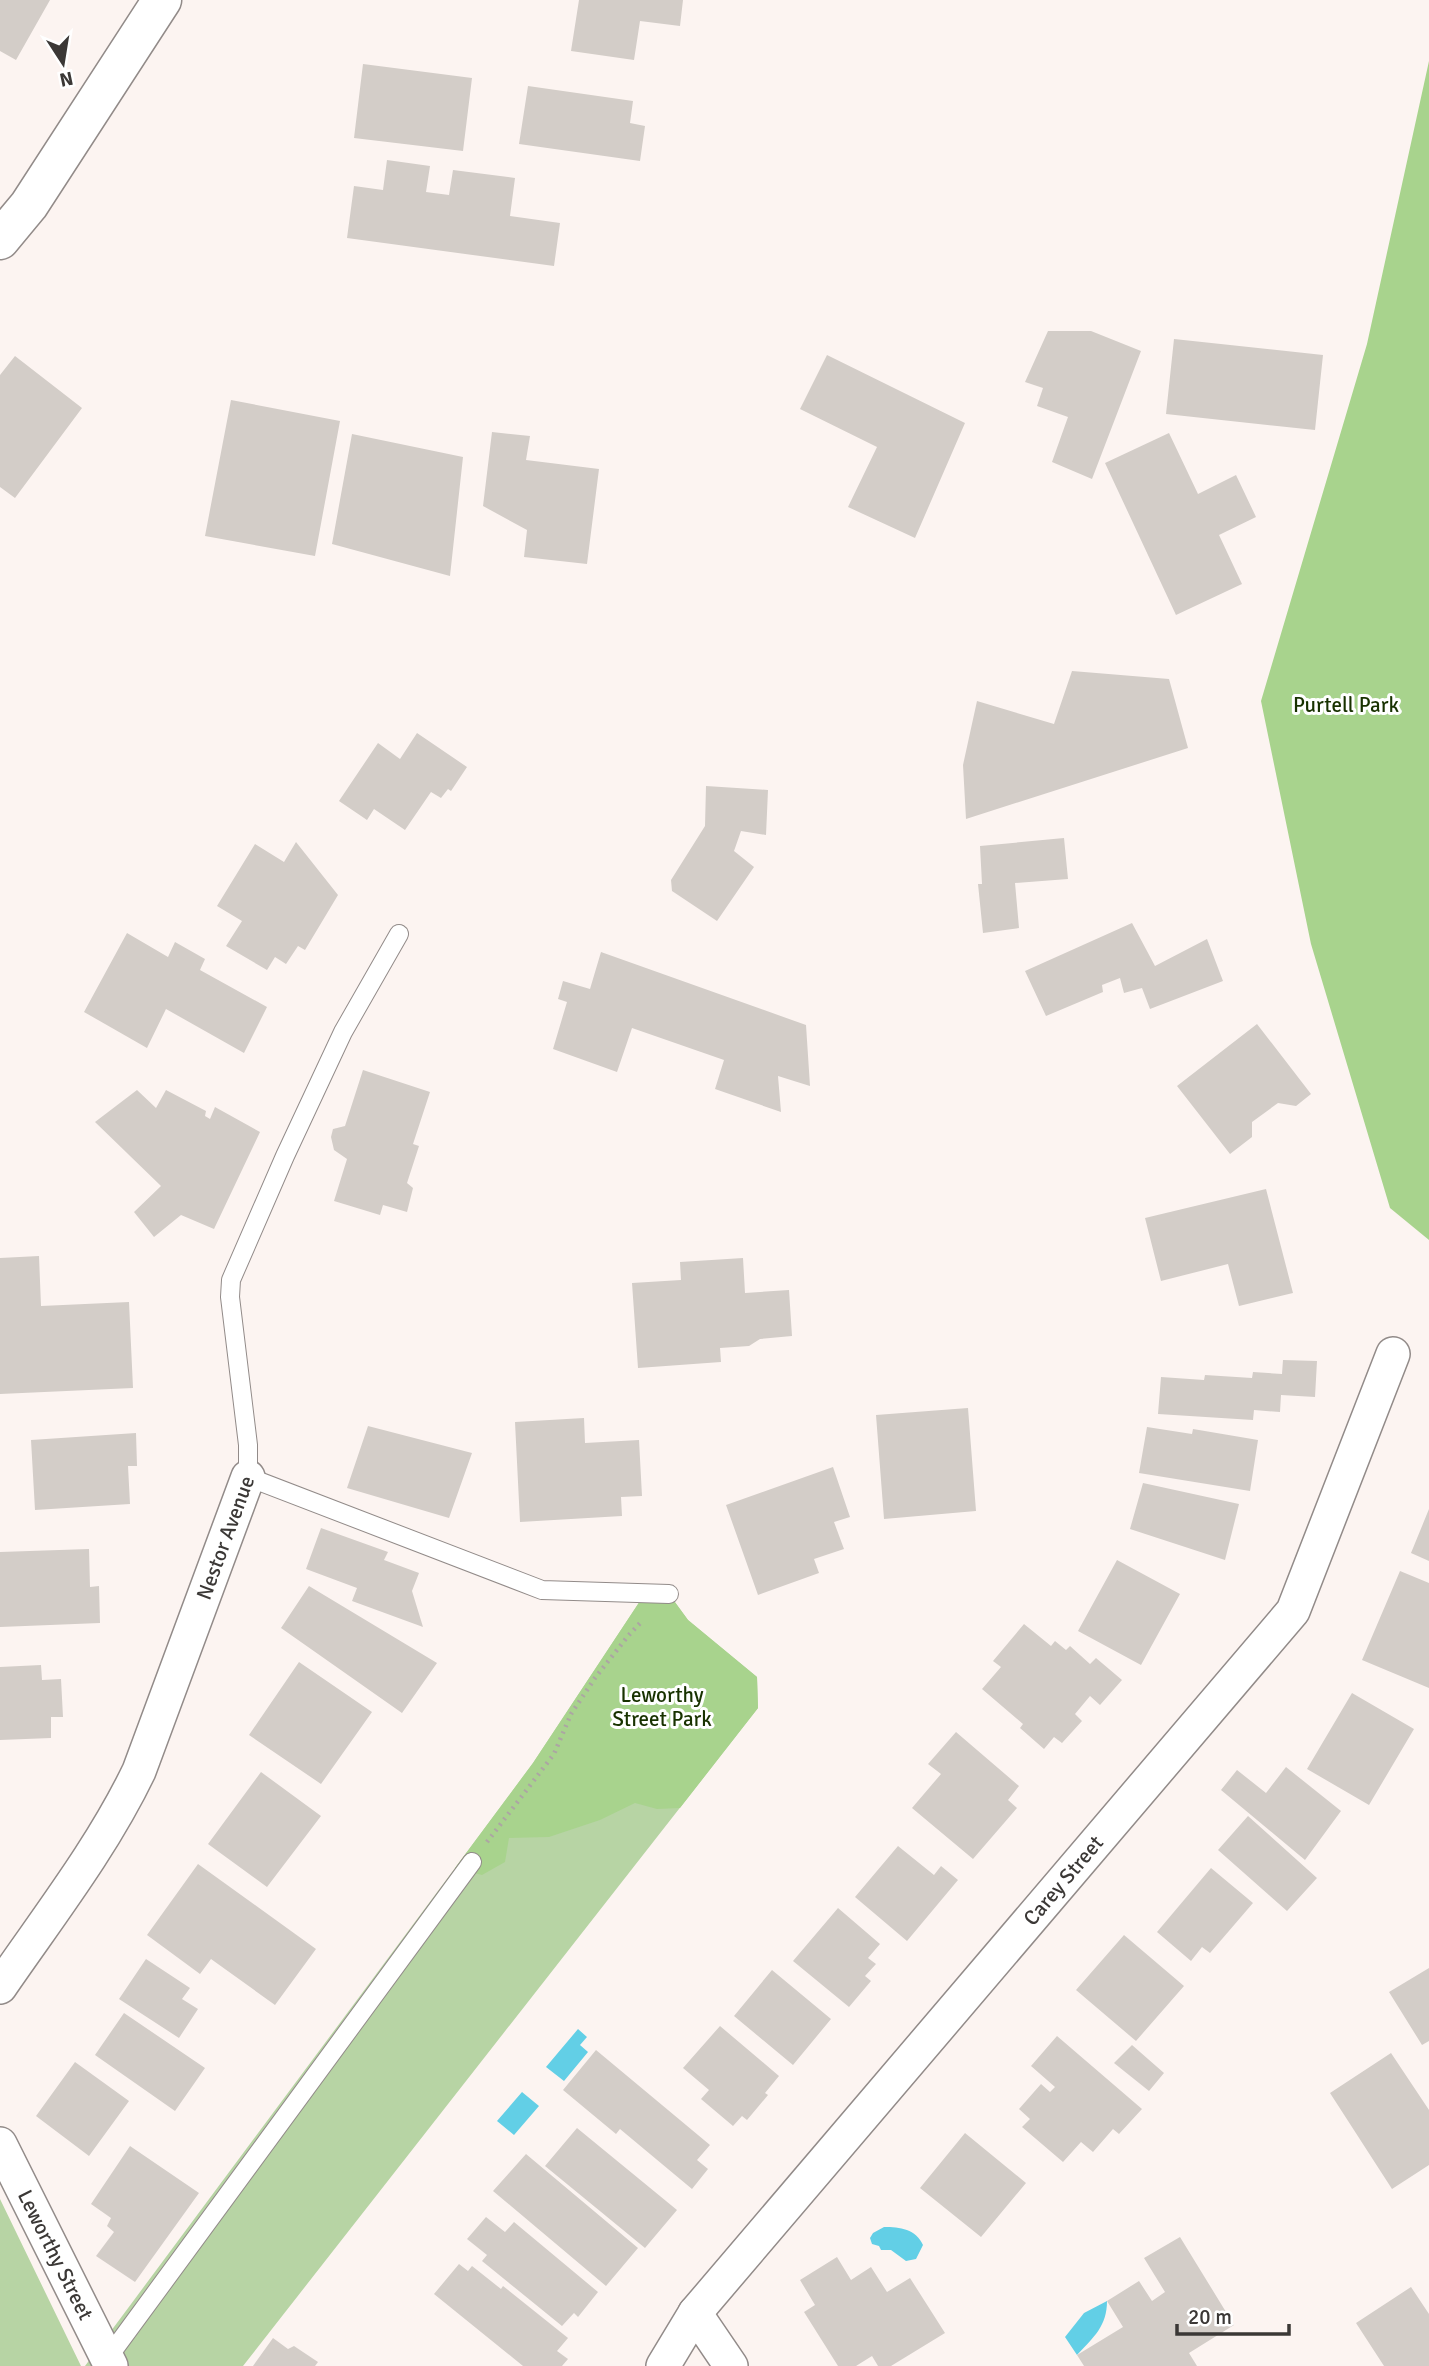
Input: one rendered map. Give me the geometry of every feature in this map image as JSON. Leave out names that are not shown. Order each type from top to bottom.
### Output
[{"type":"main road","points":[[0,240],[29,205],[162,0]]},
{"type":"street","name":"Carey Street","points":[[663,2366],[695,2313],[1293,1611],[1393,1353]]},
{"type":"street","name":"Nestor Avenue","points":[[0,1987],[101,1840],[130,1791],[248,1477]]},
{"type":"street","name":"Leworthy Street","points":[[0,2144],[109,2363]]},
{"type":"street","points":[[695,2313],[731,2366]]},
{"type":"lane","points":[[248,1477],[248,1445],[230,1297],[231,1280],[343,1032],[399,934]]},
{"type":"lane","name":"Nestor Avenue","points":[[248,1477],[542,1590],[668,1594]]},
{"type":"lane","points":[[109,2363],[472,1862]]},
{"type":"path","points":[[472,1862],[554,1754],[571,1714],[595,1678],[628,1636],[668,1594]]},
{"type":"green space","name":"Purtell Park","points":[[1429,61],[1429,1240],[1390,1208],[1311,944],[1261,701],[1367,344]]},
{"type":"green space","name":"Leworthy Street Park","points":[[669,1594],[688,1620],[757,1677],[758,1708],[243,2366],[85,2366],[533,1763],[644,1595]]},
{"type":"green space","points":[[669,1594],[688,1620],[757,1677],[758,1708],[680,1808],[657,1809],[635,1803],[600,1820],[549,1837],[509,1838],[505,1862],[482,1875],[455,1868],[533,1763],[644,1595]]},
{"type":"green space","points":[[0,2199],[81,2366],[0,2366]]},
{"type":"water","points":[[578,2029],[587,2037],[580,2045],[588,2052],[564,2081],[546,2067]]},
{"type":"water","points":[[522,2092],[539,2106],[514,2135],[497,2121]]},
{"type":"water","points":[[884,2227],[902,2228],[916,2235],[923,2245],[916,2259],[906,2261],[891,2250],[881,2250],[879,2246],[872,2244],[870,2238],[873,2233]]},
{"type":"water","points":[[1107,2301],[1102,2324],[1077,2355],[1065,2337],[1084,2313]]},
{"type":"building","points":[[0,0],[50,0],[16,60],[0,51]]},
{"type":"building","points":[[579,0],[683,0],[680,26],[640,21],[634,60],[571,51]]},
{"type":"building","points":[[363,64],[472,78],[463,151],[354,138]]},
{"type":"building","points":[[528,86],[633,101],[630,123],[645,126],[640,161],[519,144]]},
{"type":"building","points":[[387,160],[430,166],[426,192],[449,195],[453,170],[515,178],[510,216],[560,223],[554,266],[347,238],[354,186],[383,190]]},
{"type":"building","points":[[1048,331],[1091,331],[1141,351],[1092,479],[1052,462],[1068,417],[1037,406],[1043,388],[1025,382]]},
{"type":"building","points":[[1174,339],[1323,355],[1315,430],[1166,414]]},
{"type":"building","points":[[827,355],[965,423],[915,538],[848,507],[877,447],[800,409]]},
{"type":"building","points":[[15,356],[82,408],[15,498],[0,487],[0,375]]},
{"type":"building","points":[[231,400],[340,421],[315,556],[205,536]]},
{"type":"building","points":[[492,432],[530,436],[526,460],[599,469],[587,564],[524,557],[527,530],[483,506]]},
{"type":"building","points":[[1169,433],[1198,494],[1236,475],[1256,517],[1219,535],[1242,584],[1176,615],[1105,463]]},
{"type":"building","points":[[352,434],[463,457],[450,576],[332,544]]},
{"type":"building","points":[[1072,671],[1169,679],[1188,748],[966,819],[963,765],[977,701],[1054,724]]},
{"type":"building","points":[[417,733],[467,767],[451,791],[448,789],[441,798],[431,792],[405,830],[374,809],[367,820],[339,801],[378,743],[400,759]]},
{"type":"building","points":[[706,786],[768,790],[766,835],[741,831],[734,851],[754,867],[717,921],[672,891],[671,880],[705,826]]},
{"type":"building","points":[[1064,838],[1068,879],[1015,883],[1019,928],[983,933],[978,884],[982,884],[980,846]]},
{"type":"building","points":[[296,842],[338,895],[305,950],[298,946],[286,964],[275,957],[267,970],[226,946],[242,921],[217,906],[255,844],[284,862]]},
{"type":"building","points":[[1132,923],[1155,966],[1207,939],[1223,981],[1150,1009],[1142,988],[1124,993],[1120,978],[1102,985],[1103,992],[1046,1016],[1025,971]]},
{"type":"building","points":[[127,933],[168,957],[175,942],[205,959],[200,970],[267,1007],[244,1053],[166,1009],[147,1048],[84,1012]]},
{"type":"building","points":[[601,952],[806,1025],[810,1086],[778,1076],[781,1112],[715,1089],[724,1060],[632,1028],[617,1072],[553,1049],[567,1002],[558,999],[563,981],[590,989]]},
{"type":"building","points":[[1257,1024],[1311,1094],[1296,1106],[1278,1103],[1252,1122],[1252,1137],[1230,1154],[1177,1086]]},
{"type":"building","points":[[363,1070],[430,1092],[413,1144],[419,1146],[407,1183],[413,1188],[407,1212],[383,1205],[380,1215],[334,1201],[347,1159],[334,1150],[331,1137],[333,1129],[345,1126]]},
{"type":"building","points":[[137,1090],[156,1108],[166,1090],[206,1111],[205,1116],[210,1119],[215,1107],[260,1132],[214,1229],[181,1215],[154,1237],[134,1212],[161,1186],[95,1122]]},
{"type":"building","points":[[1266,1189],[1293,1293],[1239,1306],[1228,1264],[1161,1281],[1145,1218]]},
{"type":"building","points":[[39,1256],[41,1306],[129,1302],[133,1388],[0,1394],[0,1258]]},
{"type":"building","points":[[743,1258],[745,1293],[789,1290],[792,1336],[760,1339],[749,1346],[720,1348],[721,1362],[638,1368],[632,1283],[681,1280],[680,1262]]},
{"type":"building","points":[[1283,1360],[1317,1361],[1315,1397],[1281,1395],[1280,1412],[1254,1410],[1253,1420],[1158,1414],[1161,1377],[1204,1380],[1205,1375],[1252,1378],[1253,1372],[1282,1374]]},
{"type":"building","points":[[968,1408],[976,1511],[884,1519],[876,1415]]},
{"type":"building","points":[[584,1418],[585,1443],[639,1440],[642,1496],[621,1497],[622,1516],[520,1522],[515,1422]]},
{"type":"building","points":[[368,1426],[472,1453],[449,1518],[347,1488]]},
{"type":"building","points":[[1147,1427],[1192,1434],[1193,1429],[1258,1440],[1250,1491],[1139,1473]]},
{"type":"building","points":[[136,1433],[137,1466],[128,1466],[130,1504],[35,1510],[31,1440]]},
{"type":"building","points":[[833,1467],[850,1517],[834,1522],[844,1549],[814,1559],[819,1573],[758,1595],[726,1505]]},
{"type":"building","points":[[1143,1483],[1239,1504],[1225,1560],[1130,1529]]},
{"type":"building","points":[[1429,1509],[1429,1561],[1411,1553]]},
{"type":"building","points":[[321,1528],[388,1552],[384,1560],[419,1573],[412,1591],[423,1627],[352,1601],[357,1588],[306,1569]]},
{"type":"building","points":[[89,1549],[90,1587],[99,1586],[100,1623],[0,1627],[0,1552]]},
{"type":"building","points":[[1117,1560],[1180,1594],[1141,1665],[1078,1631]]},
{"type":"building","points":[[1400,1571],[1429,1583],[1429,1688],[1362,1660]]},
{"type":"building","points":[[309,1586],[437,1663],[402,1713],[281,1628]]},
{"type":"building","points":[[1024,1624],[1051,1646],[1055,1641],[1066,1650],[1070,1646],[1090,1664],[1096,1658],[1122,1680],[1100,1705],[1090,1696],[1075,1714],[1082,1721],[1062,1743],[1054,1737],[1044,1749],[1020,1728],[1023,1724],[982,1689],[1001,1667],[993,1661]]},
{"type":"building","points":[[299,1662],[372,1712],[321,1784],[249,1735]]},
{"type":"building","points":[[41,1665],[42,1680],[61,1679],[63,1717],[51,1717],[51,1738],[0,1740],[0,1667]]},
{"type":"building","points":[[1352,1693],[1414,1729],[1369,1805],[1307,1769]]},
{"type":"building","points":[[956,1732],[1019,1786],[1008,1800],[1017,1808],[973,1859],[912,1808],[941,1774],[928,1764]]},
{"type":"building","points":[[1286,1767],[1341,1811],[1305,1860],[1221,1790],[1237,1770],[1266,1793]]},
{"type":"building","points":[[261,1772],[321,1816],[267,1887],[208,1844]]},
{"type":"building","points":[[1248,1816],[1317,1878],[1287,1911],[1218,1850]]},
{"type":"building","points":[[898,1846],[934,1875],[941,1866],[958,1880],[907,1941],[855,1897]]},
{"type":"building","points":[[198,1864],[316,1949],[275,2005],[211,1959],[200,1974],[147,1935]]},
{"type":"building","points":[[1211,1868],[1253,1903],[1210,1953],[1202,1947],[1191,1961],[1157,1932]]},
{"type":"building","points":[[838,1908],[880,1944],[868,1958],[876,1964],[865,1976],[871,1981],[849,2007],[793,1961]]},
{"type":"building","points":[[1124,1935],[1184,1986],[1136,2041],[1076,1990]]},
{"type":"building","points":[[146,1959],[190,1988],[182,1999],[198,2009],[179,2038],[119,1999]]},
{"type":"building","points":[[1429,1968],[1429,2041],[1422,2045],[1389,1992]]},
{"type":"building","points":[[772,1970],[831,2019],[793,2065],[734,2016]]},
{"type":"building","points":[[124,2013],[205,2068],[175,2111],[95,2055]]},
{"type":"building","points":[[720,2026],[779,2076],[765,2093],[768,2095],[747,2120],[742,2116],[733,2126],[701,2099],[709,2090],[683,2068]]},
{"type":"building","points":[[1057,2036],[1142,2109],[1119,2134],[1113,2129],[1093,2152],[1081,2142],[1063,2162],[1022,2127],[1030,2119],[1019,2109],[1041,2084],[1050,2092],[1055,2087],[1031,2066]]},
{"type":"building","points":[[1132,2045],[1164,2073],[1149,2091],[1114,2063]]},
{"type":"building","points":[[596,2050],[710,2145],[697,2160],[708,2169],[692,2189],[620,2129],[616,2134],[563,2090]]},
{"type":"building","points":[[1391,2053],[1429,2110],[1429,2165],[1392,2189],[1330,2093]]},
{"type":"building","points":[[75,2062],[129,2101],[89,2156],[36,2116]]},
{"type":"building","points":[[577,2128],[677,2210],[645,2248],[545,2166]]},
{"type":"building","points":[[965,2133],[1026,2183],[981,2237],[920,2188]]},
{"type":"building","points":[[130,2146],[199,2193],[135,2282],[96,2256],[114,2232],[107,2226],[111,2218],[91,2204]]},
{"type":"building","points":[[526,2154],[638,2248],[606,2286],[493,2191]]},
{"type":"building","points":[[486,2217],[505,2232],[514,2222],[598,2292],[578,2317],[574,2313],[562,2326],[482,2261],[487,2255],[467,2239]]},
{"type":"building","points":[[1180,2237],[1234,2325],[1189,2353],[1197,2366],[1084,2366],[1077,2355],[1123,2327],[1107,2301],[1139,2281],[1152,2301],[1165,2292],[1144,2258]]},
{"type":"building","points":[[837,2257],[851,2280],[871,2267],[887,2292],[910,2278],[945,2333],[891,2366],[878,2366],[872,2356],[856,2366],[838,2366],[804,2312],[815,2305],[800,2280]]},
{"type":"building","points":[[459,2264],[468,2271],[472,2266],[501,2289],[503,2286],[568,2338],[557,2351],[568,2359],[562,2366],[523,2366],[434,2294]]},
{"type":"building","points":[[1411,2287],[1429,2314],[1429,2366],[1384,2366],[1356,2323]]},
{"type":"building","points":[[273,2338],[288,2349],[294,2346],[318,2362],[315,2366],[253,2366]]}]
